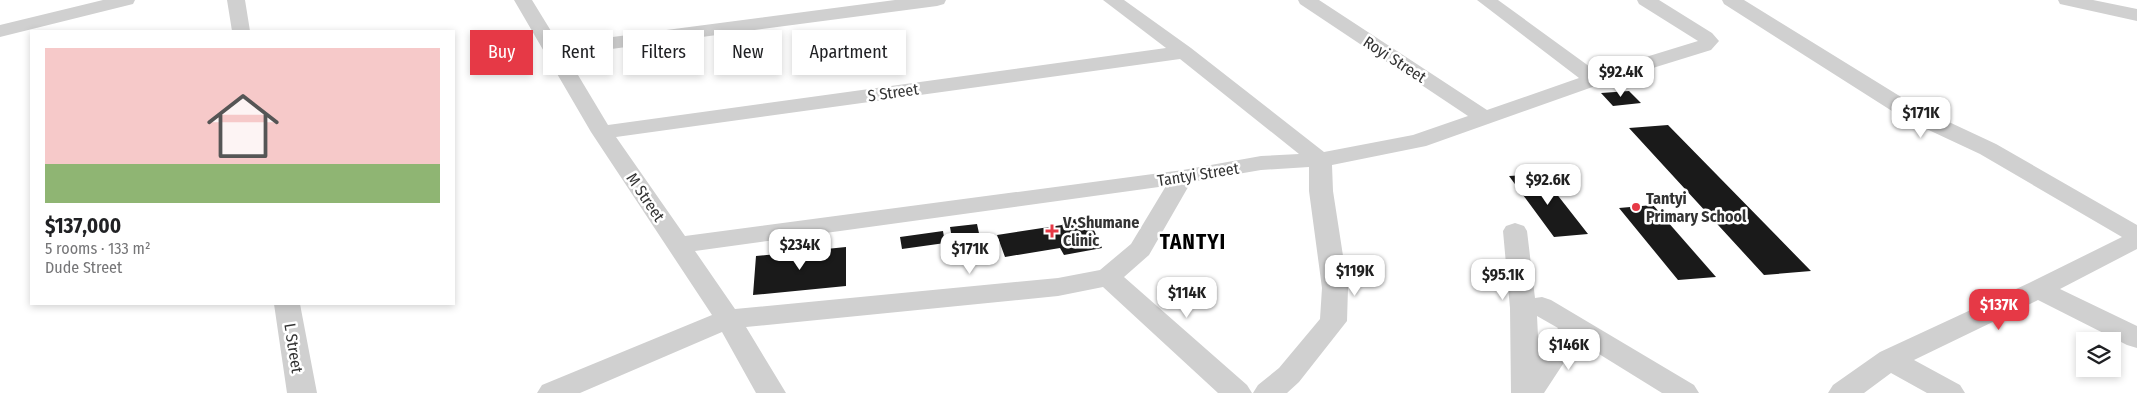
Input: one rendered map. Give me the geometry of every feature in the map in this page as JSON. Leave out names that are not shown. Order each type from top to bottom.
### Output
[{"type":"street","points":[[0,31],[126,0]]},
{"type":"street","points":[[236,0],[241,30]]},
{"type":"street","name":"M Street","points":[[523,0],[543,33]]},
{"type":"street","points":[[613,42],[937,0]]},
{"type":"street","points":[[1112,0],[1184,52],[1320,160],[1321,191],[1335,288],[1333,321],[1289,375],[1268,393]]},
{"type":"street","name":"Royi Street","points":[[1307,0],[1484,117]]},
{"type":"street","points":[[1486,0],[1594,80]]},
{"type":"street","name":"Tantyi Street","points":[[678,245],[1183,177],[1261,163],[1320,160],[1418,141],[1594,80],[1704,46],[1709,41],[1705,36],[1646,0]]},
{"type":"street","points":[[1731,0],[1911,113],[1988,149],[2137,235]]},
{"type":"street","points":[[2067,0],[2137,15]]},
{"type":"street","name":"S Street","points":[[602,132],[1184,52]]},
{"type":"street","name":"M Street","points":[[568,75],[602,132],[728,319],[771,393]]},
{"type":"street","points":[[552,393],[728,319],[1058,287],[1108,277],[1140,249],[1183,177]]},
{"type":"street","points":[[1515,231],[1523,308],[1528,393]]},
{"type":"street","points":[[1843,393],[1890,359],[2038,289],[2137,239]]},
{"type":"street","points":[[1108,277],[1237,393]]},
{"type":"street","points":[[2038,289],[2137,338]]},
{"type":"street","name":"L Street","points":[[287,305],[302,393]]},
{"type":"street","points":[[1523,308],[1542,306],[1684,393]]},
{"type":"street","points":[[1528,393],[1574,325]]},
{"type":"street","points":[[1890,359],[1950,393]]},
{"type":"building","points":[[1629,91],[1641,103],[1613,106],[1601,93]]},
{"type":"building","points":[[1668,125],[1811,271],[1764,275],[1629,128]]},
{"type":"building","points":[[1541,174],[1588,234],[1554,237],[1509,176]]},
{"type":"building","points":[[1653,205],[1716,277],[1678,280],[1619,208]]},
{"type":"building","points":[[1088,217],[1102,248],[1064,255],[1060,248],[1005,257],[997,235],[1062,225],[1063,221]]},
{"type":"building","points":[[977,224],[982,247],[954,250],[950,227]]},
{"type":"building","points":[[943,231],[945,243],[902,249],[900,237]]},
{"type":"building","points":[[846,247],[846,286],[753,295],[756,256]]},
{"type":"place","name":"Tantyi Primary School","points":[[1636,207]]},
{"type":"place","name":"V. Shumane Clinic","points":[[1052,231]]},
{"type":"district","name":"TANTYI","points":[[1193,242]]}]
